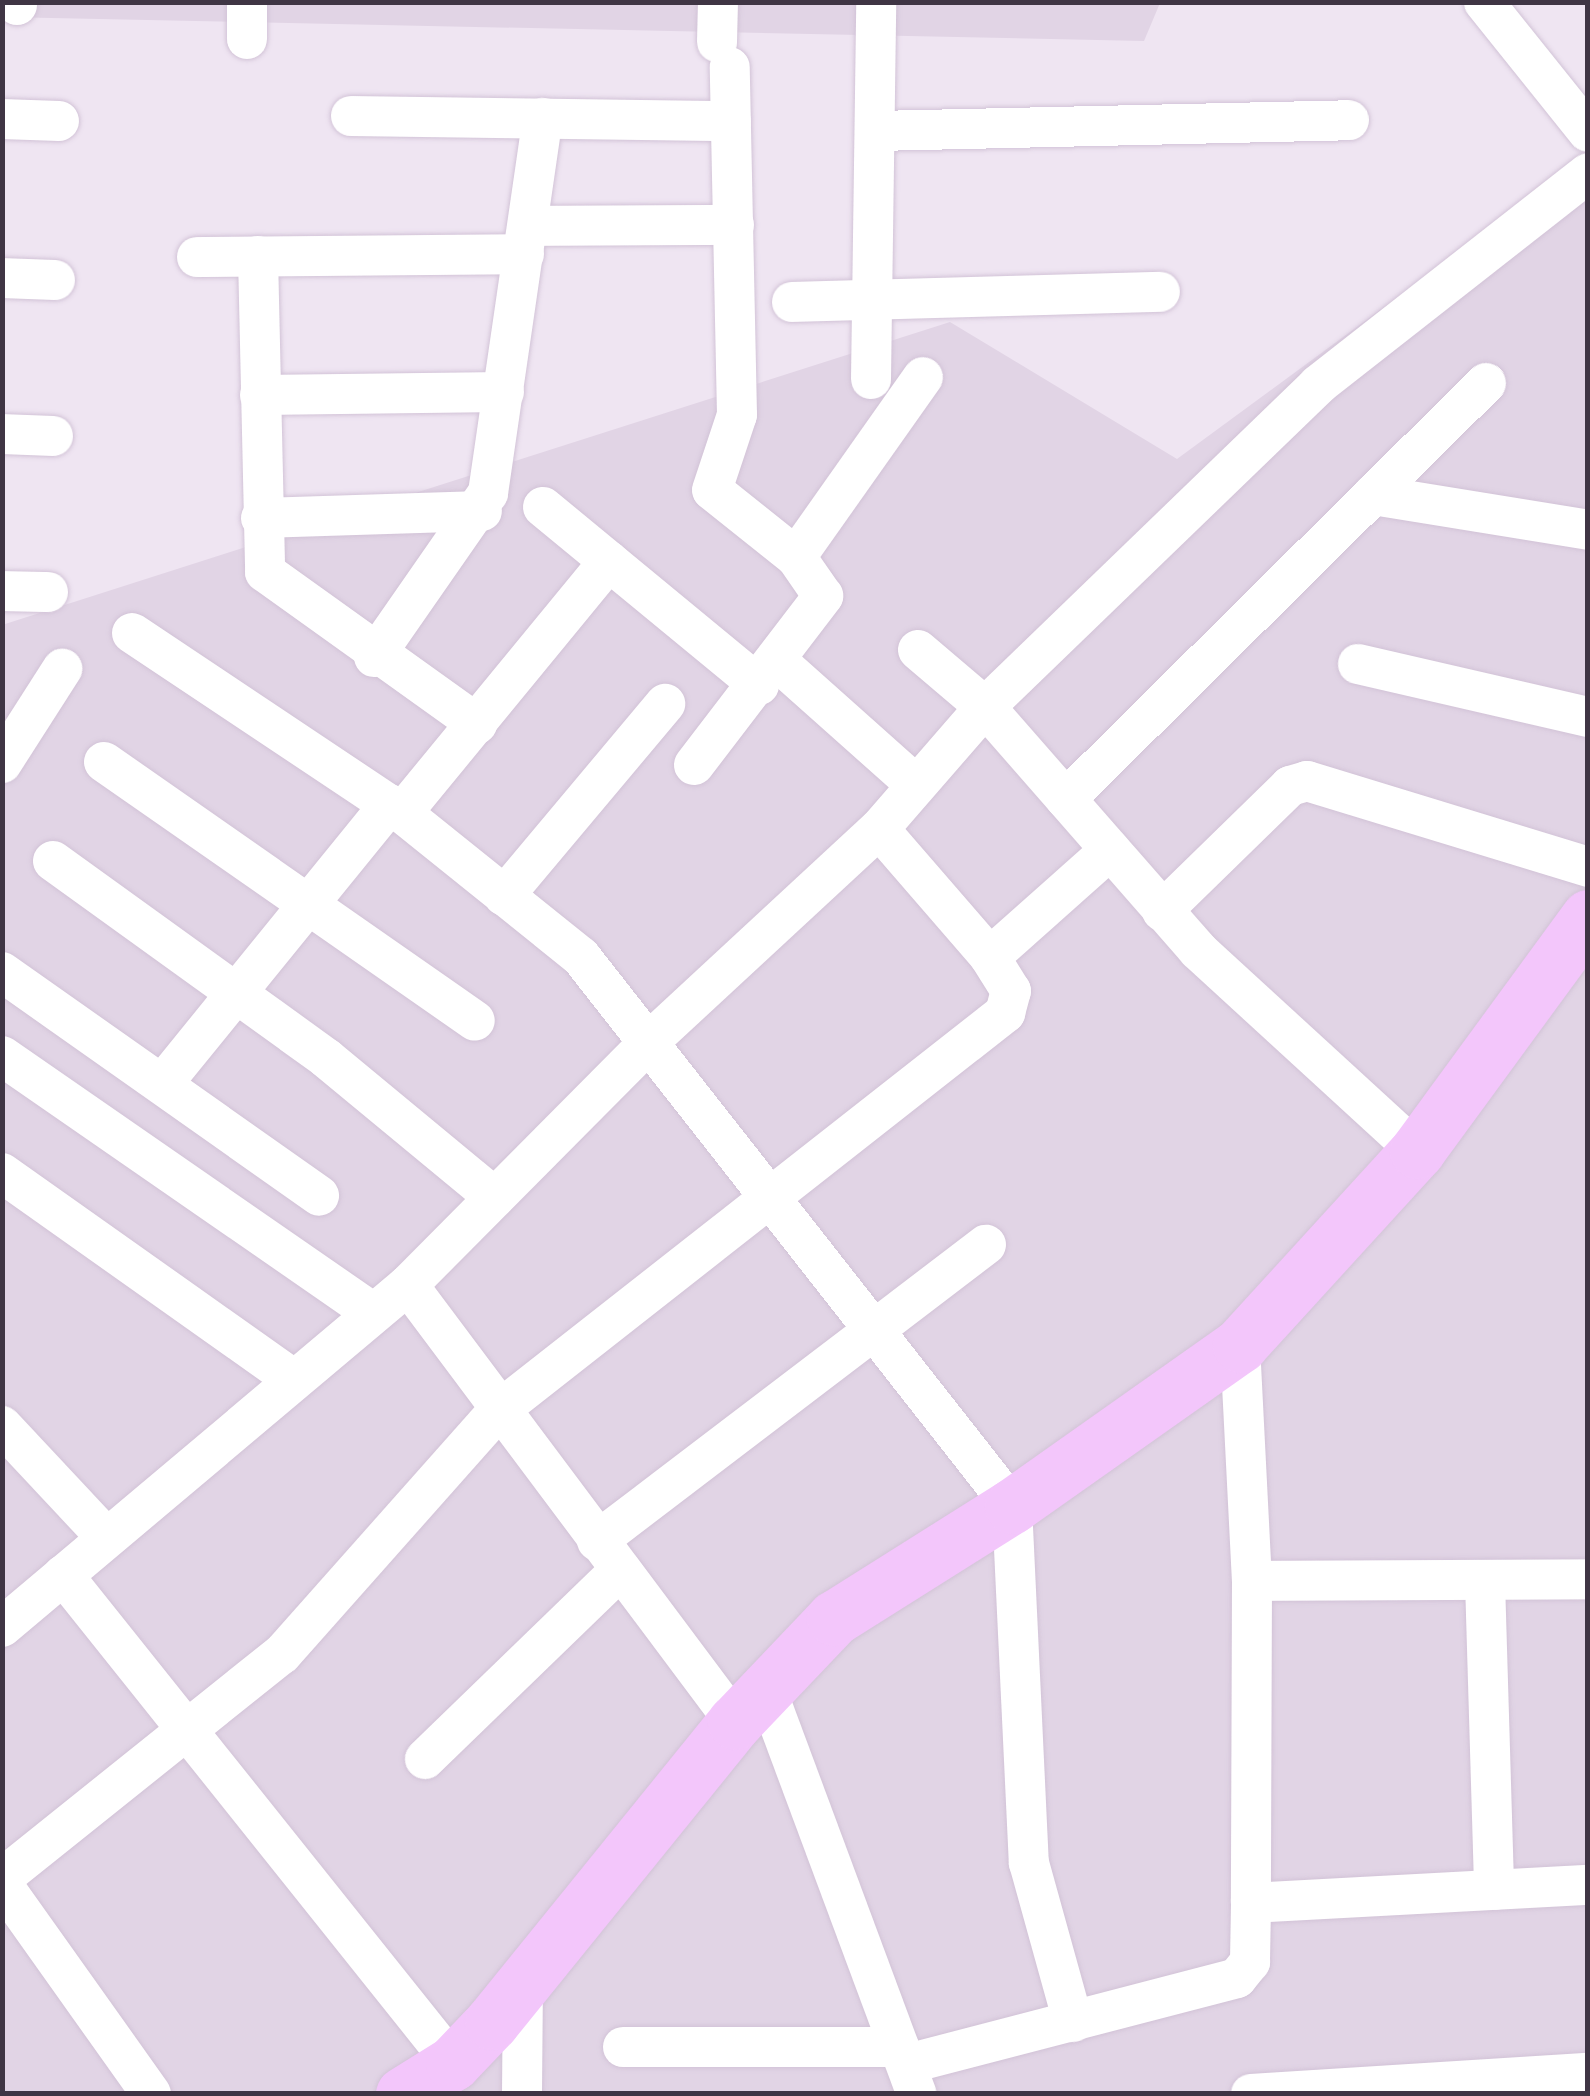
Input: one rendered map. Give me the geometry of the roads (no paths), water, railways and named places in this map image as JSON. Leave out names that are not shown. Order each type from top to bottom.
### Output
[{"type":"street","points":[[694,766],[823,596],[796,557],[712,490],[737,416],[731,121],[718,2]]},
{"type":"street","points":[[871,379],[876,2]]},
{"type":"street","points":[[1484,2],[1588,132]]},
{"type":"street","points":[[352,116],[731,121]]},
{"type":"street","points":[[374,657],[482,511],[504,392],[543,118]]},
{"type":"street","points":[[2,119],[59,121]]},
{"type":"street","points":[[876,131],[1348,120]]},
{"type":"street","points":[[2,1627],[291,1378],[408,1285],[652,1038],[878,829],[913,782],[985,707],[1318,385],[1588,172]]},
{"type":"street","points":[[197,257],[734,225]]},
{"type":"street","points":[[258,256],[261,518],[271,583],[374,657],[478,724]]},
{"type":"street","points":[[2,278],[56,280]]},
{"type":"street","points":[[792,302],[1160,292]]},
{"type":"street","points":[[796,557],[923,377]]},
{"type":"street","points":[[1066,799],[1486,383]]},
{"type":"street","points":[[260,395],[504,392]]},
{"type":"street","points":[[2,434],[53,436]]},
{"type":"street","points":[[1373,495],[1588,530]]},
{"type":"street","points":[[544,507],[610,561],[913,782]]},
{"type":"street","points":[[261,518],[482,511]]},
{"type":"street","points":[[164,1082],[309,906],[478,724],[610,561]]},
{"type":"street","points":[[2,591],[48,592]]},
{"type":"street","points":[[132,634],[396,808],[581,957],[652,1038],[776,1196],[870,1330],[1012,1506],[1029,1863],[1073,2022]]},
{"type":"street","points":[[918,650],[985,707],[1162,911],[1417,1151]]},
{"type":"street","points":[[1358,664],[1588,717]]},
{"type":"street","points":[[2,763],[62,668]]},
{"type":"street","points":[[504,896],[665,704]]},
{"type":"street","points":[[104,762],[475,1021]]},
{"type":"street","points":[[1162,911],[1290,786],[1307,780],[1588,867]]},
{"type":"street","points":[[151,2094],[2,1881],[194,1734],[350,1583],[498,1411],[1005,1013],[1011,991],[990,957],[878,829]]},
{"type":"street","points":[[990,957],[1110,850]]},
{"type":"street","points":[[53,861],[237,995],[495,1198]]},
{"type":"street","points":[[403,2094],[453,2063],[750,1705],[834,1618],[1012,1506],[1240,1345],[1417,1151],[1588,918]]},
{"type":"street","points":[[2,972],[164,1082],[319,1196]]},
{"type":"street","points":[[2,1056],[373,1313]]},
{"type":"street","points":[[2,1173],[291,1378]]},
{"type":"street","points":[[426,1759],[608,1556],[870,1330],[986,1245]]},
{"type":"street","points":[[408,1285],[608,1556],[750,1705],[908,2068]]},
{"type":"street","points":[[623,2047],[908,2068],[1237,1978],[1250,1962],[1251,1903],[1252,1582],[1240,1345]]},
{"type":"street","points":[[2,1426],[106,1537]]},
{"type":"street","points":[[63,1575],[194,1734],[453,2063]]},
{"type":"street","points":[[1252,1582],[1588,1579]]},
{"type":"street","points":[[1485,1580],[1494,1890]]},
{"type":"street","points":[[1251,1903],[1588,1886]]},
{"type":"street","points":[[522,2094],[524,1981]]},
{"type":"street","points":[[1251,2094],[1588,2073]]}]
